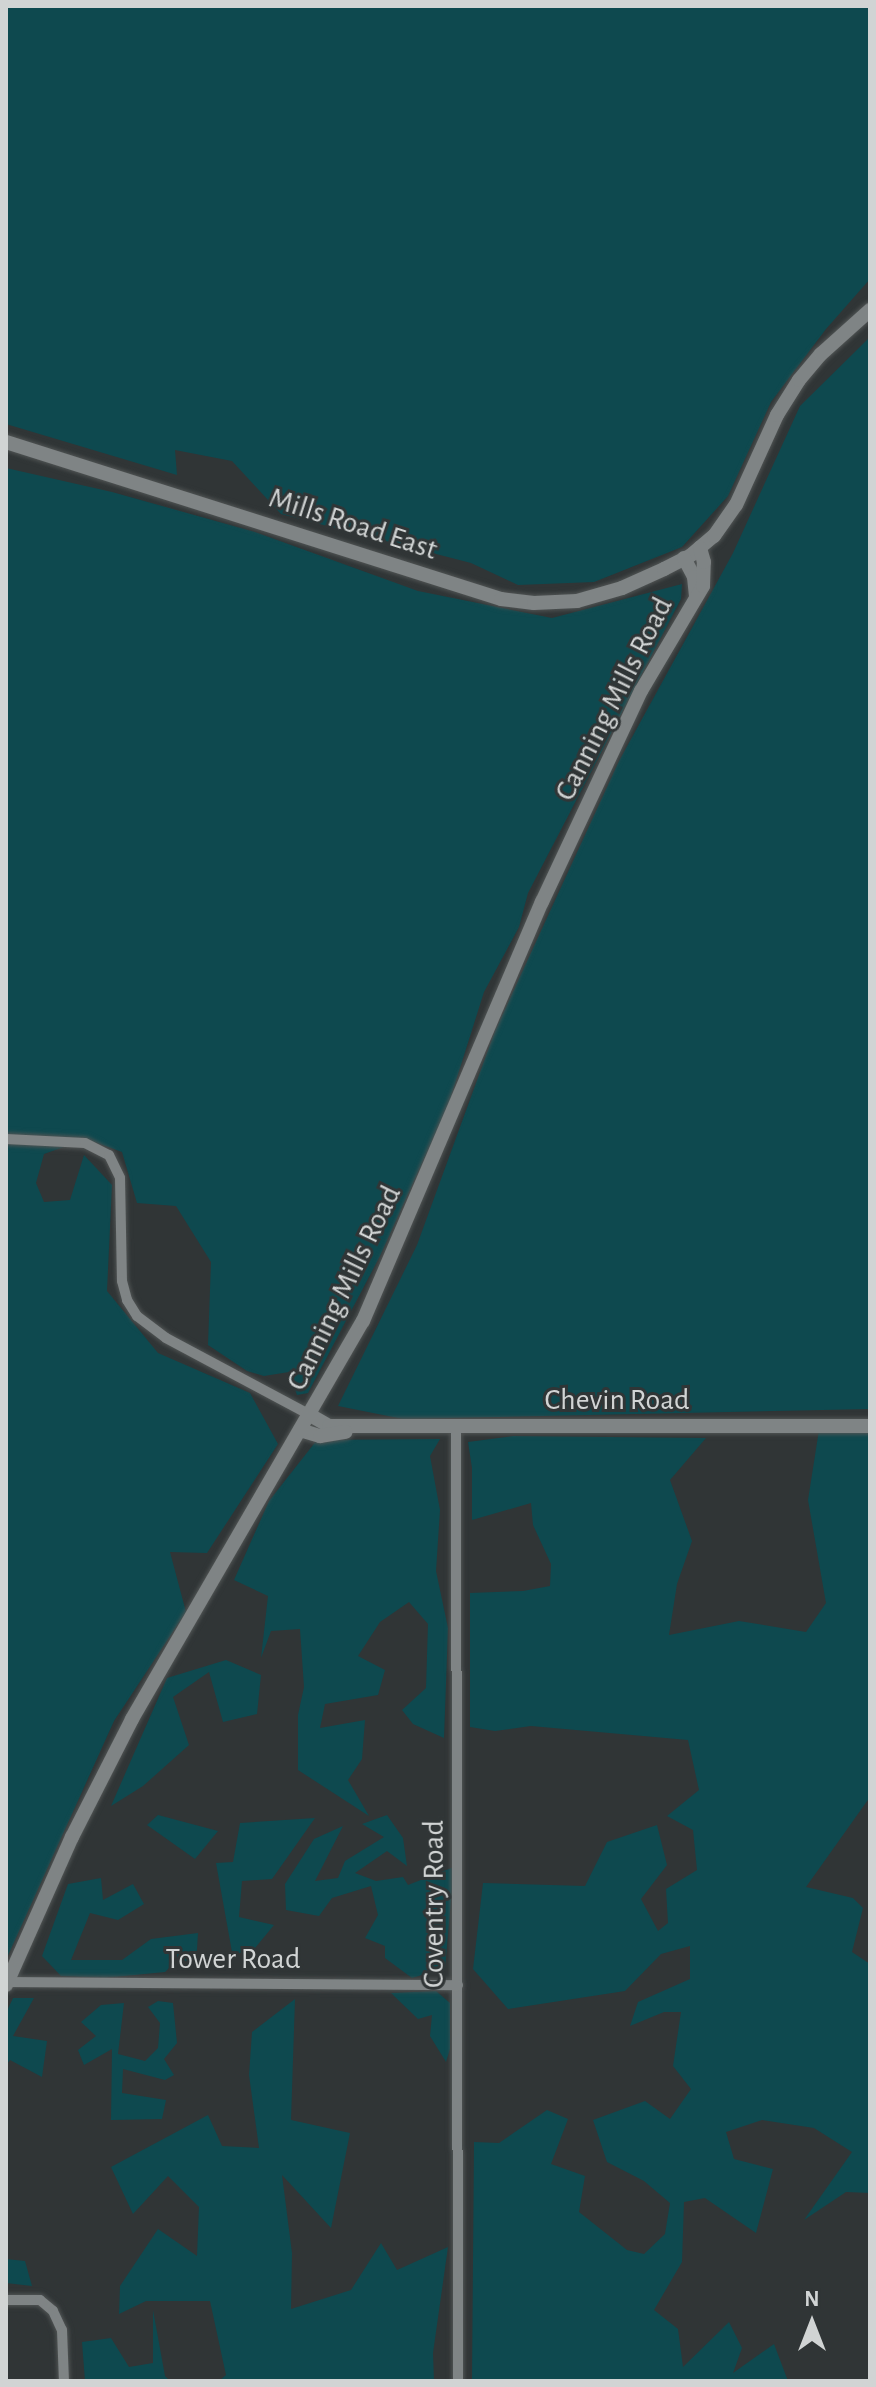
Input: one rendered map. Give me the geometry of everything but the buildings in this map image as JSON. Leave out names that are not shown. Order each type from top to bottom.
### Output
[{"type":"main road","points":[[684,558],[721,528],[737,504],[777,415],[799,380],[821,354],[870,310]]},
{"type":"main road","name":"Mills Road East","points":[[6,442],[514,601],[559,603],[586,599],[622,588],[684,558]]},
{"type":"main road","name":"Canning Mills Road","points":[[7,1984],[72,1837],[129,1726],[363,1321],[542,902],[598,780],[641,691],[696,597],[704,577],[700,548]]},
{"type":"main road","name":"Canning Mills Road","points":[[684,558],[694,577],[696,597]]},
{"type":"main road","name":"Chevin Road","points":[[310,1415],[329,1426],[870,1426]]},
{"type":"main road","name":"Chevin Road","points":[[300,1430],[332,1435],[365,1426]]},
{"type":"street","points":[[6,1139],[85,1143],[109,1155],[120,1178],[122,1281],[127,1300],[137,1316],[166,1338],[310,1415]]},
{"type":"street","name":"Coventry Road","points":[[456,1427],[458,2381]]},
{"type":"street","name":"Tower Road","points":[[7,1984],[458,1985]]},
{"type":"street","points":[[6,2300],[40,2300],[53,2311],[62,2330],[64,2381]]},
{"type":"shaded area","points":[[6,6],[870,6],[870,279],[826,329],[771,402],[728,496],[682,547],[594,582],[518,585],[471,563],[281,514],[232,461],[175,450],[177,475],[6,424]]},
{"type":"shaded area","points":[[870,337],[870,1409],[403,1419],[338,1406],[417,1245],[495,1031],[619,761],[733,553],[800,406]]},
{"type":"shaded area","points":[[6,468],[112,492],[255,532],[418,591],[552,618],[682,584],[681,599],[528,893],[519,927],[484,992],[448,1106],[380,1256],[308,1393],[297,1395],[289,1372],[264,1376],[247,1371],[208,1345],[211,1262],[176,1206],[137,1203],[122,1152],[86,1139],[44,1154],[36,1183],[44,1202],[70,1200],[84,1155],[112,1185],[107,1291],[158,1353],[250,1393],[278,1444],[207,1553],[170,1552],[186,1612],[114,1721],[6,1960]]},
{"type":"shaded area","points":[[819,1430],[870,1432],[870,1797],[806,1887],[853,1898],[863,1908],[852,1952],[870,1964],[870,2193],[846,2192],[804,2220],[852,2152],[814,2128],[762,2120],[726,2132],[734,2159],[773,2169],[756,2233],[705,2198],[684,2202],[682,2262],[654,2310],[678,2329],[683,2367],[729,2322],[742,2348],[733,2373],[774,2344],[788,2381],[472,2381],[474,2142],[499,2143],[547,2110],[568,2119],[551,2164],[585,2176],[579,2212],[627,2250],[644,2254],[665,2234],[670,2203],[644,2181],[607,2162],[593,2120],[645,2101],[670,2119],[691,2089],[673,2066],[681,2012],[664,2012],[630,2026],[638,2002],[690,1979],[690,1946],[661,1954],[625,1991],[508,2009],[473,1969],[483,1883],[585,1886],[607,1842],[657,1825],[667,1865],[641,1899],[658,1931],[668,1923],[666,1889],[697,1870],[693,1830],[667,1816],[699,1790],[688,1740],[531,1726],[495,1731],[470,1727],[470,1593],[523,1591],[550,1586],[551,1564],[533,1525],[531,1503],[472,1520],[472,1468],[468,1442],[513,1436],[706,1438],[670,1480],[692,1541],[677,1584],[669,1635],[739,1621],[806,1632],[826,1603],[808,1500]]},
{"type":"shaded area","points":[[440,1439],[430,1456],[440,1510],[436,1571],[448,1628],[444,1738],[413,1724],[402,1710],[426,1688],[428,1624],[409,1602],[380,1622],[358,1656],[385,1670],[378,1695],[325,1704],[320,1728],[365,1720],[362,1759],[348,1780],[369,1816],[298,1770],[298,1715],[304,1687],[300,1629],[271,1631],[261,1658],[268,1596],[234,1580],[269,1501],[317,1440]]},
{"type":"shaded area","points":[[226,1660],[261,1675],[257,1714],[223,1722],[209,1672],[173,1697],[189,1745],[143,1786],[111,1806],[167,1678]]},
{"type":"shaded area","points":[[158,1815],[218,1831],[195,1859],[147,1825]]},
{"type":"shaded area","points":[[387,1815],[403,1838],[407,1866],[387,1851],[355,1873],[376,1881],[403,1877],[408,1885],[454,1867],[445,1968],[412,1978],[385,1958],[385,1946],[365,1938],[378,1915],[371,1886],[332,1898],[319,1916],[286,1910],[285,1884],[314,1839],[343,1826],[315,1881],[338,1878],[345,1861],[384,1837],[362,1824]]},
{"type":"shaded area","points":[[315,1818],[272,1879],[242,1881],[239,1917],[274,1925],[250,1954],[232,1952],[216,1863],[233,1862],[240,1823]]},
{"type":"shaded area","points":[[101,1878],[103,1900],[133,1884],[144,1904],[118,1920],[90,1913],[71,1960],[122,1960],[151,1939],[198,1933],[196,1965],[179,1958],[165,1972],[104,1978],[61,1976],[42,1956],[68,1884]]},
{"type":"shaded area","points":[[436,1991],[450,2003],[450,2049],[446,2062],[430,2036],[432,2015],[418,2019],[391,1993]]},
{"type":"shaded area","points":[[13,1998],[34,1998],[13,2036],[47,2041],[42,2077],[10,2060],[6,2065],[6,2013]]},
{"type":"shaded area","points":[[295,1999],[291,2120],[350,2133],[331,2228],[282,2175],[292,2253],[291,2309],[351,2290],[381,2243],[397,2270],[448,2247],[433,2353],[434,2381],[219,2381],[226,2375],[210,2301],[146,2301],[119,2314],[120,2286],[158,2229],[197,2256],[199,2207],[168,2176],[133,2214],[111,2167],[208,2115],[222,2146],[259,2148],[249,2075],[252,2032]]},
{"type":"shaded area","points":[[158,2001],[173,2003],[177,2043],[164,2059],[174,2075],[165,2080],[123,2069],[122,2093],[166,2100],[162,2119],[111,2120],[112,2049],[84,2065],[78,2050],[96,2036],[81,2022],[101,2005],[124,2003],[118,2054],[145,2061],[158,2048],[160,2023],[148,2007]]},
{"type":"shaded area","points":[[6,2259],[25,2261],[32,2286],[6,2283]]},
{"type":"shaded area","points":[[153,2310],[165,2376],[170,2381],[85,2381],[82,2342],[111,2338],[129,2367],[153,2363]]}]
